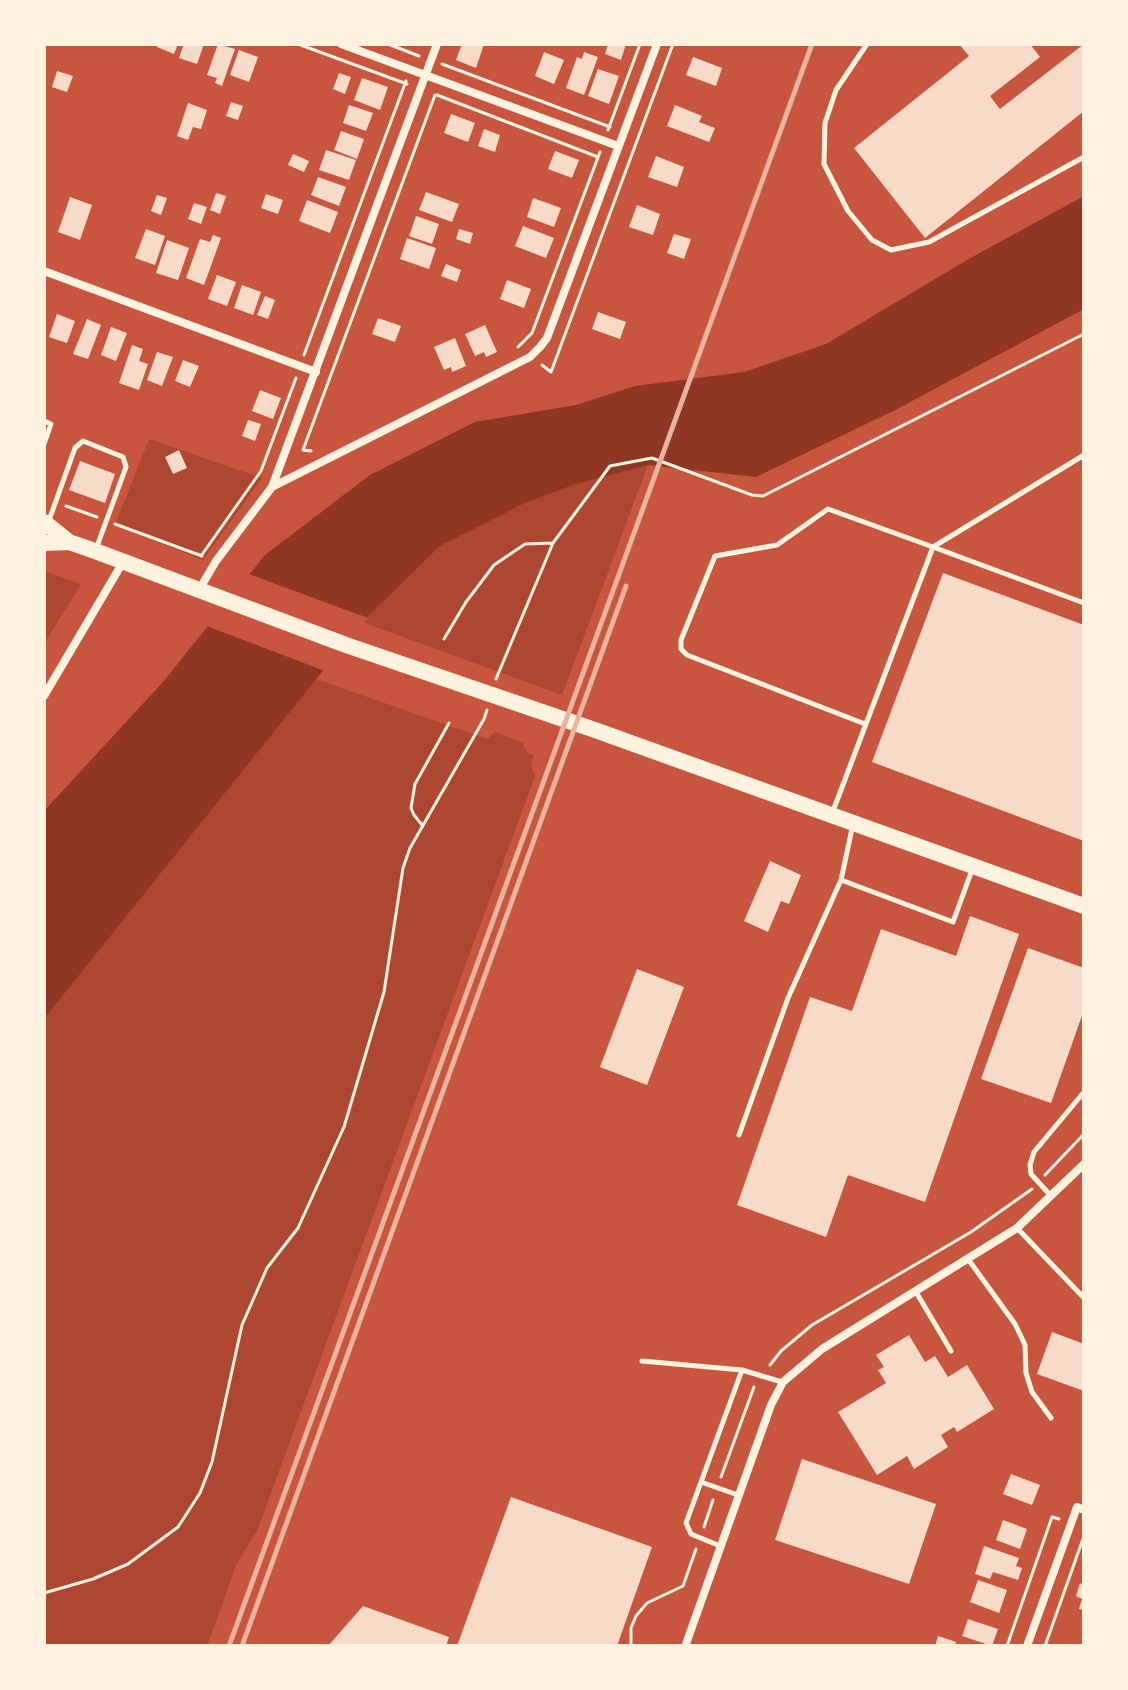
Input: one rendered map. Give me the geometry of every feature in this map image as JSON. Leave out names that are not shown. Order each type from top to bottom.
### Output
[{"type":"main road","points":[[46,523],[69,542],[346,645],[595,730],[1084,906]]},
{"type":"main road","points":[[44,543],[69,542]]},
{"type":"street","points":[[341,44],[618,146]]},
{"type":"street","points":[[199,590],[216,561],[272,487],[437,44]]},
{"type":"street","points":[[272,487],[530,357],[540,347],[547,338],[657,44]]},
{"type":"street","points":[[44,271],[316,372]]},
{"type":"street","points":[[44,696],[123,561]]},
{"type":"street","points":[[687,1645],[738,1495],[771,1405],[783,1382],[822,1349],[1017,1228],[1084,1164]]},
{"type":"street","points":[[1027,1646],[1071,1523],[1080,1509]]},
{"type":"lane","points":[[867,44],[836,90],[825,123],[824,164],[848,211],[872,240],[891,250],[929,242],[1084,157]]},
{"type":"lane","points":[[44,421],[51,424],[44,444]]},
{"type":"lane","points":[[46,523],[75,448],[83,441],[123,457],[126,467],[95,551]]},
{"type":"lane","points":[[831,816],[933,547],[1084,455]]},
{"type":"lane","points":[[865,724],[687,655],[681,649],[681,640],[715,556],[777,545],[828,509],[1084,603]]},
{"type":"lane","points":[[739,1135],[788,998],[841,880],[853,823]]},
{"type":"lane","points":[[841,880],[953,922],[973,866]]},
{"type":"lane","points":[[1051,1196],[1031,1174],[1034,1152],[1084,1092]]},
{"type":"lane","points":[[1017,1228],[1084,1298]]},
{"type":"lane","points":[[967,1259],[1015,1324],[1025,1345],[1026,1373],[1032,1392],[1051,1418]]},
{"type":"lane","points":[[916,1291],[951,1351]]},
{"type":"lane","points":[[642,1361],[742,1370],[783,1382]]},
{"type":"lane","points":[[720,1546],[691,1534],[686,1523],[742,1370]]},
{"type":"lane","points":[[701,1482],[738,1495]]},
{"type":"path","points":[[298,44],[420,89]]},
{"type":"path","points":[[388,44],[610,126],[635,147]]},
{"type":"path","points":[[505,353],[519,346],[532,333],[640,44]]},
{"type":"path","points":[[201,556],[261,471],[416,54]]},
{"type":"path","points":[[322,445],[308,452],[303,450],[435,95],[598,157]]},
{"type":"path","points":[[545,567],[553,543],[610,466],[652,458],[752,495],[763,496],[1084,334]]},
{"type":"path","points":[[55,502],[216,561]]},
{"type":"path","points":[[444,639],[466,602],[494,565],[525,544],[553,543]]},
{"type":"path","points":[[423,826],[411,808],[415,784],[449,723]]},
{"type":"path","points":[[44,1593],[93,1579],[128,1564],[178,1527],[200,1493],[212,1462],[242,1325],[267,1268],[298,1228],[344,1127],[384,992],[403,868],[433,809]]},
{"type":"path","points":[[631,1646],[631,1628],[647,1603],[683,1586],[752,1389],[781,1351],[812,1325],[971,1232],[1038,1182],[1084,1134]]},
{"type":"path","points":[[1007,1646],[1052,1517],[1071,1523]]},
{"type":"path","points":[[1045,1646],[1084,1536]]},
{"type":"shaded area","points":[[1084,196],[1084,309],[897,409],[756,477],[648,465],[573,485],[523,504],[440,546],[362,622],[44,1019],[44,811],[163,682],[265,555],[370,475],[475,422],[576,405],[635,386],[744,372],[826,344],[967,260]]},
{"type":"shaded area","points":[[149,439],[262,478],[203,560],[115,525]]},
{"type":"shaded area","points":[[648,465],[562,695],[362,622],[440,546],[523,504],[573,485]]},
{"type":"shaded area","points":[[44,571],[81,584],[44,644]]},
{"type":"shaded area","points":[[316,679],[487,739],[495,732],[523,743],[527,753],[534,755],[531,764],[535,776],[257,1531],[237,1563],[207,1646],[44,1646],[44,1019]]},
{"type":"pier","points":[[246,573],[368,618],[325,671],[204,625]]},
{"type":"building","points":[[158,44],[178,44],[174,54],[157,47]]},
{"type":"building","points":[[184,44],[204,44],[197,64],[179,58]]},
{"type":"building","points":[[218,44],[235,49],[222,86],[215,83],[217,78],[207,75]]},
{"type":"building","points":[[462,44],[484,44],[476,68],[456,60]]},
{"type":"building","points":[[608,44],[626,44],[621,60],[605,54]]},
{"type":"building","points":[[959,44],[1030,44],[1040,57],[990,96],[1000,109],[1084,44],[1084,111],[925,238],[854,148],[969,56]]},
{"type":"building","points":[[239,50],[258,57],[249,82],[230,75]]},
{"type":"building","points":[[544,52],[564,60],[554,84],[535,76]]},
{"type":"building","points":[[584,52],[598,57],[584,95],[566,88],[577,57],[582,59]]},
{"type":"building","points":[[693,57],[722,68],[716,86],[686,75]]},
{"type":"building","points":[[598,69],[619,76],[609,104],[588,96]]},
{"type":"building","points":[[57,71],[73,76],[67,92],[52,87]]},
{"type":"building","points":[[339,73],[351,77],[345,94],[333,89]]},
{"type":"building","points":[[362,78],[388,87],[380,110],[354,100]]},
{"type":"building","points":[[231,102],[243,106],[238,120],[226,116]]},
{"type":"building","points":[[188,103],[207,110],[201,129],[193,127],[188,140],[177,136]]},
{"type":"building","points":[[349,105],[373,113],[366,131],[343,123]]},
{"type":"building","points":[[675,105],[702,116],[699,122],[715,128],[709,142],[667,126]]},
{"type":"building","points":[[451,114],[475,123],[468,142],[444,133]]},
{"type":"building","points":[[484,129],[500,135],[495,152],[478,146]]},
{"type":"building","points":[[341,131],[364,139],[357,159],[334,150]]},
{"type":"building","points":[[326,150],[356,160],[349,180],[319,170]]},
{"type":"building","points":[[555,151],[579,160],[572,178],[548,169]]},
{"type":"building","points":[[293,154],[309,161],[304,172],[288,165]]},
{"type":"building","points":[[656,156],[684,167],[677,187],[648,177]]},
{"type":"building","points":[[318,177],[346,187],[339,206],[311,195]]},
{"type":"building","points":[[426,192],[459,204],[452,222],[419,210]]},
{"type":"building","points":[[216,193],[226,196],[220,214],[210,210]]},
{"type":"building","points":[[266,194],[283,200],[278,214],[261,208]]},
{"type":"building","points":[[157,195],[167,198],[161,215],[151,211]]},
{"type":"building","points":[[70,197],[92,205],[80,240],[58,232]]},
{"type":"building","points":[[533,198],[561,208],[554,227],[527,217]]},
{"type":"building","points":[[307,200],[338,212],[330,233],[299,221]]},
{"type":"building","points":[[194,203],[207,207],[201,224],[188,219]]},
{"type":"building","points":[[637,205],[660,214],[653,235],[629,227]]},
{"type":"building","points":[[416,216],[439,224],[432,244],[409,236]]},
{"type":"building","points":[[523,226],[554,238],[546,258],[515,246]]},
{"type":"building","points":[[146,229],[165,236],[155,265],[135,258]]},
{"type":"building","points":[[459,229],[473,233],[470,244],[456,239]]},
{"type":"building","points":[[674,234],[691,239],[684,259],[667,253]]},
{"type":"building","points":[[213,235],[221,238],[204,285],[186,278],[200,239],[210,242]]},
{"type":"building","points":[[407,238],[436,248],[429,269],[400,259]]},
{"type":"building","points":[[167,240],[189,248],[178,280],[156,273]]},
{"type":"building","points":[[446,264],[461,270],[457,282],[441,276]]},
{"type":"building","points":[[217,275],[236,282],[227,306],[208,299]]},
{"type":"building","points":[[507,280],[531,289],[524,308],[500,299]]},
{"type":"building","points":[[242,285],[261,292],[253,315],[234,308]]},
{"type":"building","points":[[265,296],[275,300],[268,319],[257,315]]},
{"type":"building","points":[[598,312],[626,322],[620,339],[592,329]]},
{"type":"building","points":[[57,314],[75,321],[67,343],[49,337]]},
{"type":"building","points":[[378,318],[401,326],[395,342],[372,334]]},
{"type":"building","points":[[87,319],[101,325],[88,359],[73,354]]},
{"type":"building","points":[[485,325],[497,352],[486,357],[484,352],[475,356],[465,334]]},
{"type":"building","points":[[111,327],[127,333],[116,361],[101,355]]},
{"type":"building","points":[[455,338],[466,366],[452,372],[451,367],[444,370],[434,347]]},
{"type":"building","points":[[132,345],[143,349],[139,361],[148,364],[139,390],[119,383]]},
{"type":"building","points":[[157,352],[173,357],[162,386],[147,380]]},
{"type":"building","points":[[183,360],[199,366],[190,387],[175,381]]},
{"type":"building","points":[[260,390],[281,398],[273,419],[252,411]]},
{"type":"building","points":[[248,420],[261,424],[255,441],[242,436]]},
{"type":"building","points":[[179,450],[187,468],[173,474],[165,457]]},
{"type":"building","points":[[80,461],[115,474],[105,503],[69,490]]},
{"type":"building","points":[[943,573],[1084,625],[1084,841],[872,762]]},
{"type":"building","points":[[770,861],[801,875],[789,904],[781,901],[768,932],[744,921]]},
{"type":"building","points":[[970,916],[1019,934],[925,1202],[848,1175],[826,1237],[737,1205],[810,997],[852,1011],[881,929],[956,956]]},
{"type":"building","points":[[1028,948],[1084,968],[1084,1010],[1051,1103],[981,1079]]},
{"type":"building","points":[[637,969],[684,987],[647,1085],[600,1067]]},
{"type":"building","points":[[1052,1332],[1084,1344],[1084,1391],[1037,1374]]},
{"type":"building","points":[[909,1335],[925,1362],[935,1356],[948,1377],[967,1365],[994,1409],[957,1432],[954,1427],[941,1435],[948,1447],[914,1469],[907,1456],[877,1475],[838,1412],[886,1383],[878,1370],[884,1367],[876,1355]]},
{"type":"building","points":[[802,1459],[936,1504],[909,1584],[775,1540]]},
{"type":"building","points":[[1011,1474],[1040,1485],[1032,1505],[1003,1494]]},
{"type":"building","points":[[511,1497],[652,1547],[617,1646],[457,1646]]},
{"type":"building","points":[[1003,1520],[1027,1529],[1020,1549],[996,1540]]},
{"type":"building","points":[[984,1546],[1019,1558],[1016,1566],[1022,1568],[1018,1580],[993,1572],[990,1579],[975,1574]]},
{"type":"building","points":[[978,1580],[1007,1590],[999,1613],[970,1602]]},
{"type":"building","points":[[1080,1583],[1084,1585],[1084,1610],[1079,1609],[1082,1599],[1076,1596]]},
{"type":"building","points":[[363,1606],[449,1637],[446,1646],[328,1646]]},
{"type":"building","points":[[968,1619],[998,1629],[992,1646],[962,1636]]},
{"type":"building","points":[[938,1636],[956,1642],[955,1646],[935,1646]]},
{"type":"railway","points":[[229,1646],[812,44]]},
{"type":"railway","points":[[242,1646],[626,586]]}]
